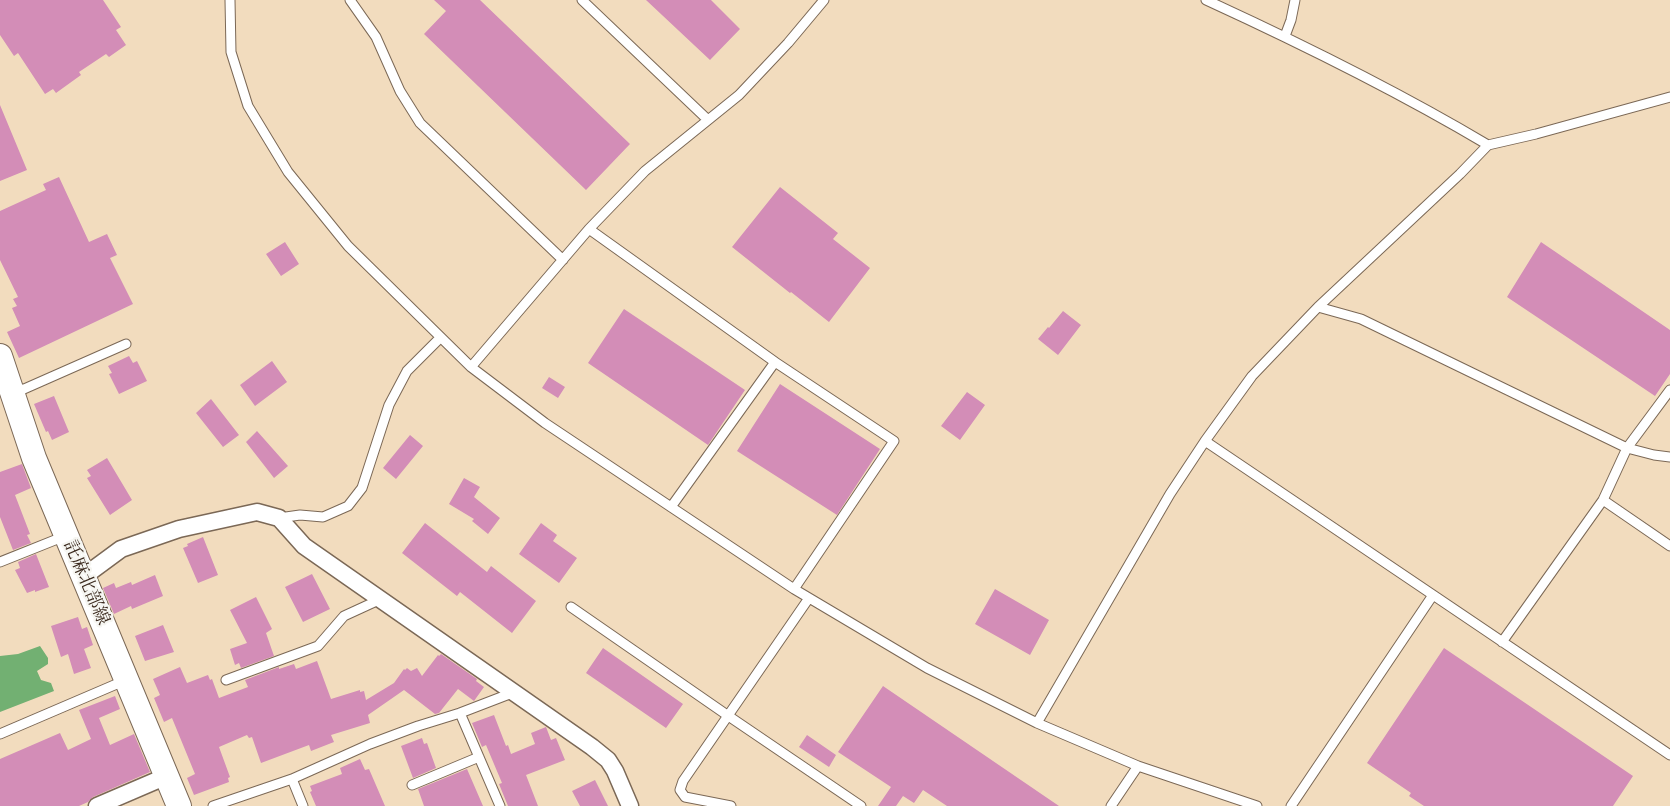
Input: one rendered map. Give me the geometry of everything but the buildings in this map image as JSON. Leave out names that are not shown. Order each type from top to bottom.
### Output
[{"type":"main road","name":"託麻北部線","points":[[0,356],[34,458],[179,806]]},
{"type":"street","points":[[83,577],[121,549],[179,528],[257,512],[279,518],[304,546],[608,760],[615,771],[630,806]]},
{"type":"street","points":[[97,806],[167,776]]},
{"type":"lane","points":[[230,0],[232,52],[248,106],[288,172],[348,246],[471,367],[545,422],[671,507],[809,598],[927,668],[1036,723],[1138,766],[1257,806]]},
{"type":"lane","points":[[350,0],[376,37],[400,91],[420,123],[563,260]]},
{"type":"lane","points":[[582,0],[708,120]]},
{"type":"lane","points":[[471,367],[589,229],[645,171],[739,95],[788,43],[824,0]]},
{"type":"lane","points":[[1206,0],[1285,36],[1457,126],[1488,145]]},
{"type":"lane","points":[[1285,36],[1295,0]]},
{"type":"lane","points":[[1036,723],[1170,494],[1205,441],[1252,376],[1318,307],[1460,174],[1488,145],[1536,134],[1670,96]]},
{"type":"lane","points":[[589,229],[775,362],[894,441],[794,588]]},
{"type":"lane","points":[[1318,307],[1361,319],[1627,448],[1670,457]]},
{"type":"lane","points":[[279,518],[300,515],[323,517],[348,506],[362,488],[389,405],[407,371],[440,338]]},
{"type":"lane","points":[[12,392],[24,389],[126,344]]},
{"type":"lane","points":[[671,507],[775,362]]},
{"type":"lane","points":[[1502,642],[1603,500],[1627,448],[1670,390]]},
{"type":"lane","points":[[1205,441],[1670,756]]},
{"type":"lane","points":[[1603,500],[1670,546]]},
{"type":"lane","points":[[0,562],[66,536]]},
{"type":"lane","points":[[1291,806],[1433,596]]},
{"type":"lane","points":[[731,806],[685,796],[680,790],[682,781],[809,598]]},
{"type":"lane","points":[[226,680],[318,646],[344,616],[381,599]]},
{"type":"lane","points":[[571,606],[727,716],[861,806]]},
{"type":"lane","points":[[0,734],[127,680]]},
{"type":"lane","points":[[213,806],[292,779],[370,744],[512,693]]},
{"type":"lane","points":[[460,713],[500,806]]},
{"type":"lane","points":[[412,785],[479,757]]},
{"type":"lane","points":[[1110,806],[1138,766]]},
{"type":"lane","points":[[292,779],[303,806]]},
{"type":"green space","points":[[40,646],[48,658],[48,664],[37,671],[41,680],[51,683],[54,691],[0,712],[0,656],[18,654]]}]
